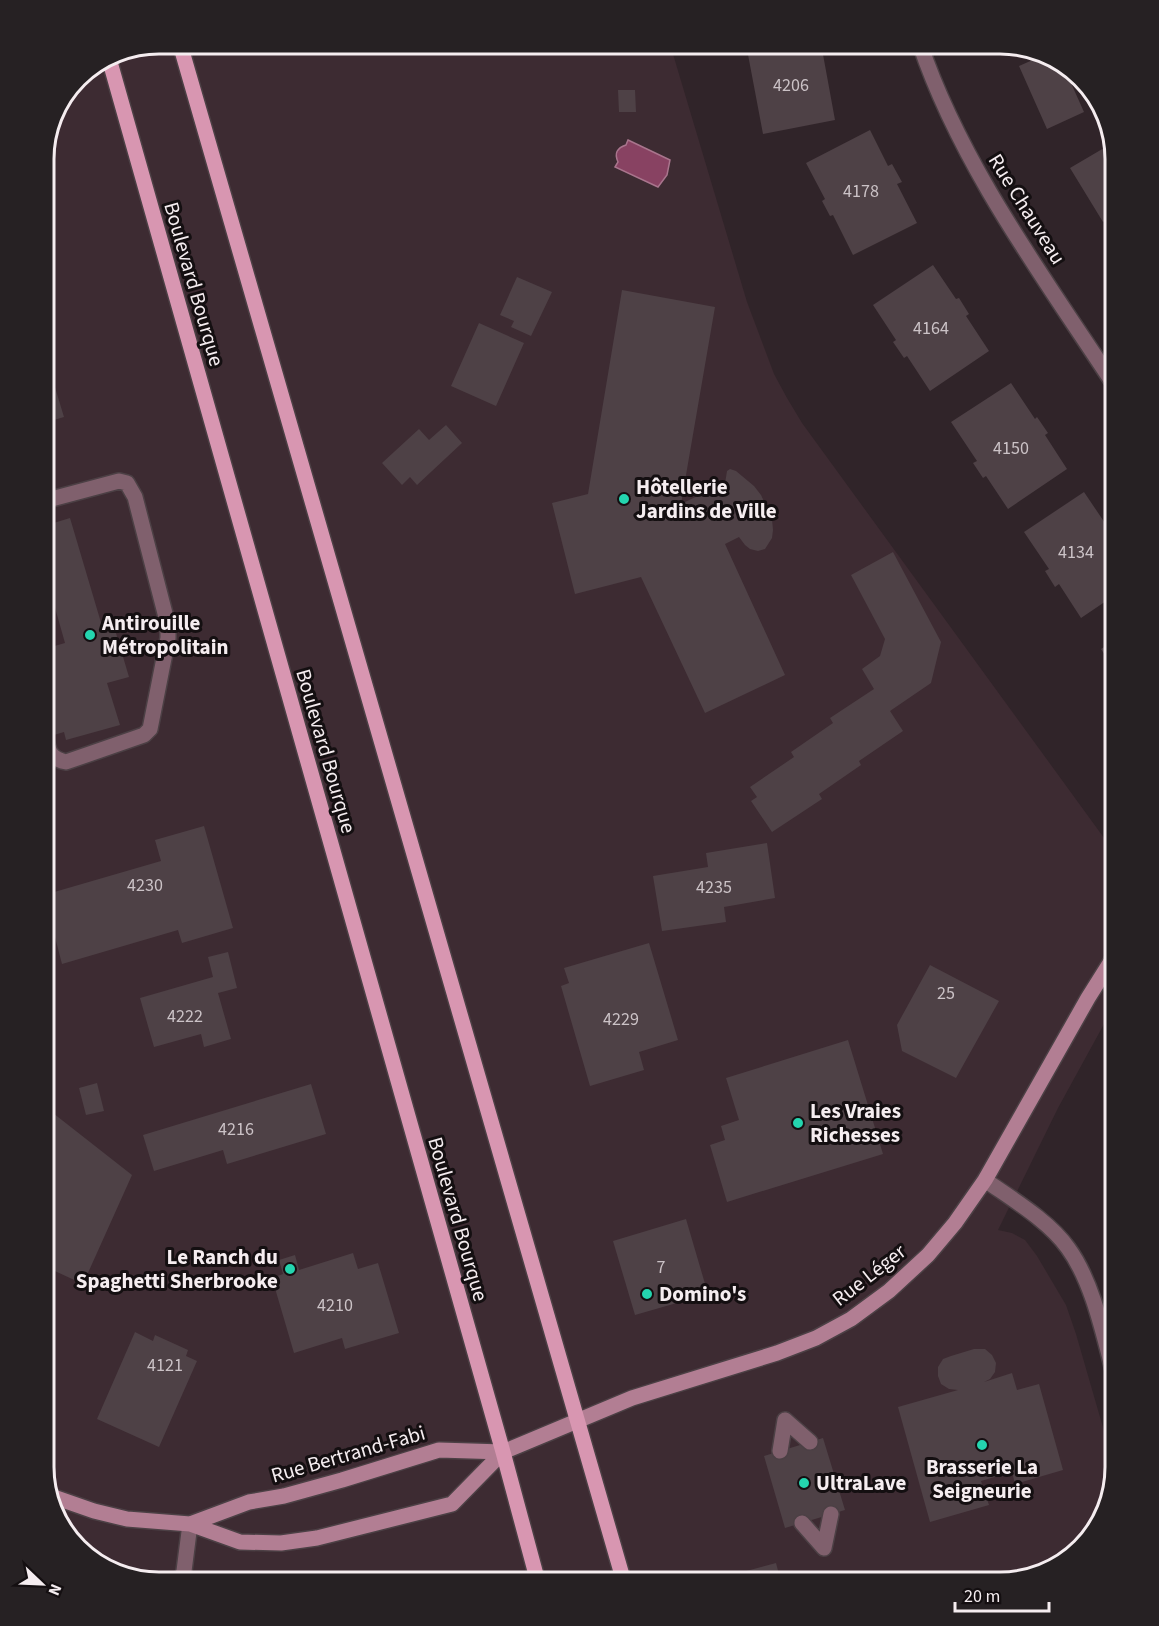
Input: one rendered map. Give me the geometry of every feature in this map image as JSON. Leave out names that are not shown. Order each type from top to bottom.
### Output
[{"type":"main road","points":[[183,54],[621,1572]]},
{"type":"main road","name":"Boulevard Bourque","points":[[111,66],[535,1572]]},
{"type":"street","name":"Rue Chauveau","points":[[924,54],[944,106],[971,159],[1001,210],[1105,369]]},
{"type":"street","points":[[54,498],[119,481],[127,483],[135,497],[168,625],[168,638],[150,729],[144,735],[66,762],[54,758]]},
{"type":"street","name":"Rue Léger","points":[[503,1452],[632,1398],[777,1353],[816,1338],[848,1321],[889,1291],[928,1255],[956,1222],[985,1180],[1105,972]]},
{"type":"street","points":[[985,1180],[1025,1208],[1068,1247],[1097,1313],[1105,1340]]},
{"type":"street","points":[[780,1451],[785,1420],[810,1442]]},
{"type":"street","name":"Rue Bertrand-Fabi","points":[[190,1524],[249,1502],[284,1496],[439,1450],[503,1452]]},
{"type":"street","name":"Rue Bertrand-Fabi","points":[[59,1499],[127,1519],[190,1524],[240,1542],[281,1543],[317,1538],[452,1504],[503,1452]]},
{"type":"street","points":[[802,1523],[824,1548],[831,1514]]},
{"type":"street","points":[[184,1572],[190,1524]]},
{"type":"shaded area","points":[[159,54],[673,54],[747,302],[774,374],[787,398],[802,423],[1105,839],[1105,1022],[1058,1108],[998,1230],[1012,1233],[1025,1240],[1037,1256],[1066,1305],[1105,1434],[1105,1467],[1101,1494],[1091,1519],[1083,1531],[1064,1550],[1040,1564],[1014,1571],[152,1572],[113,1561],[101,1554],[76,1531],[62,1507],[54,1467],[54,152],[65,113],[76,95],[90,80],[107,68],[125,60]]},
{"type":"shaded area","points":[[628,140],[670,160],[667,175],[658,187],[615,167],[618,162],[617,151],[626,145]]},
{"type":"building","points":[[748,54],[823,54],[835,120],[763,134]]},
{"type":"building","points":[[1033,60],[1064,76],[1070,82],[1084,112],[1047,129],[1019,66]]},
{"type":"building","points":[[618,90],[635,90],[636,112],[619,112]]},
{"type":"building","points":[[870,130],[888,166],[892,164],[902,182],[897,184],[917,223],[853,255],[833,215],[830,216],[822,201],[825,199],[806,163]]},
{"type":"building","points":[[1104,148],[1105,221],[1103,222],[1070,168]]},
{"type":"building","points":[[933,265],[956,299],[959,298],[969,314],[966,316],[989,351],[930,391],[907,356],[904,358],[893,342],[896,340],[873,305]]},
{"type":"building","points":[[517,277],[552,292],[531,336],[511,327],[514,321],[500,315]]},
{"type":"building","name":"Hôtellerie Jardins de Ville","points":[[622,290],[715,307],[681,504],[716,487],[718,493],[724,490],[727,471],[730,469],[736,471],[754,486],[761,495],[772,519],[772,538],[765,549],[758,551],[750,549],[739,537],[725,544],[785,675],[705,713],[641,577],[575,594],[552,503],[588,494]]},
{"type":"building","points":[[479,323],[524,343],[496,406],[451,386]]},
{"type":"building","points":[[1011,383],[1035,419],[1037,417],[1048,433],[1045,435],[1067,469],[1008,509],[986,476],[983,478],[973,463],[977,461],[951,422]]},
{"type":"building","points":[[54,384],[64,417],[54,420]]},
{"type":"building","points":[[446,425],[462,443],[417,485],[410,477],[402,485],[382,463],[419,429],[429,440]]},
{"type":"building","points":[[1084,492],[1105,523],[1105,602],[1081,618],[1059,584],[1055,587],[1045,571],[1049,569],[1024,532]]},
{"type":"building","name":"Antirouille Métropolitain","points":[[70,518],[102,626],[113,623],[129,677],[107,683],[120,725],[66,740],[64,732],[54,735],[54,646],[65,643],[54,604],[54,523]]},
{"type":"building","points":[[893,552],[941,642],[931,683],[890,711],[903,731],[859,761],[861,765],[819,794],[822,799],[772,832],[751,801],[757,797],[750,787],[794,757],[791,752],[833,723],[830,718],[874,689],[862,669],[880,656],[885,639],[851,575]]},
{"type":"building","points":[[204,826],[233,928],[182,943],[178,930],[62,964],[54,933],[54,892],[161,861],[155,840]]},
{"type":"building","points":[[767,843],[775,898],[724,907],[726,922],[662,931],[653,876],[708,867],[706,853]]},
{"type":"building","points":[[649,943],[678,1040],[639,1052],[644,1070],[590,1086],[561,986],[569,983],[564,968]]},
{"type":"building","points":[[228,952],[237,988],[218,993],[231,1039],[204,1047],[201,1034],[154,1047],[140,998],[213,977],[208,957]]},
{"type":"building","points":[[930,965],[999,1001],[956,1078],[902,1051],[897,1025]]},
{"type":"building","points":[[848,1040],[883,1154],[727,1202],[710,1145],[725,1140],[721,1126],[739,1120],[726,1078]]},
{"type":"building","points":[[97,1083],[104,1111],[86,1115],[79,1088]]},
{"type":"building","points":[[311,1084],[326,1134],[227,1164],[223,1150],[154,1171],[143,1135]]},
{"type":"building","points":[[54,1114],[132,1175],[83,1284],[54,1271]]},
{"type":"building","points":[[686,1219],[708,1294],[635,1315],[613,1241]]},
{"type":"building","points":[[353,1253],[358,1269],[378,1263],[399,1333],[345,1349],[342,1338],[294,1353],[272,1278],[283,1274],[279,1260],[295,1255],[299,1270]]},
{"type":"building","points":[[135,1332],[153,1341],[155,1335],[188,1350],[186,1356],[197,1361],[159,1447],[97,1419]]},
{"type":"building","name":"Brasserie La Seigneurie","points":[[974,1349],[985,1349],[996,1363],[995,1372],[990,1379],[984,1382],[1012,1373],[1017,1390],[1039,1384],[1063,1470],[1015,1484],[1012,1472],[981,1481],[989,1505],[930,1522],[898,1407],[958,1390],[949,1389],[941,1384],[938,1367],[943,1359]]},
{"type":"building","name":"UltraLave","points":[[823,1438],[845,1510],[785,1528],[764,1456]]},
{"type":"building","points":[[776,1563],[778,1572],[742,1572]]},
{"type":"place","name":"Hôtellerie Jardins de Ville","points":[[624,499]]},
{"type":"place","name":"Antirouille Métropolitain","points":[[90,635]]},
{"type":"place","name":"Les Vraies Richesses","points":[[798,1123]]},
{"type":"place","name":"Le Ranch du Spaghetti Sherbrooke","points":[[290,1269]]},
{"type":"place","name":"Domino's","points":[[647,1294]]},
{"type":"place","name":"Brasserie La Seigneurie","points":[[982,1445]]},
{"type":"place","name":"UltraLave","points":[[804,1483]]}]
